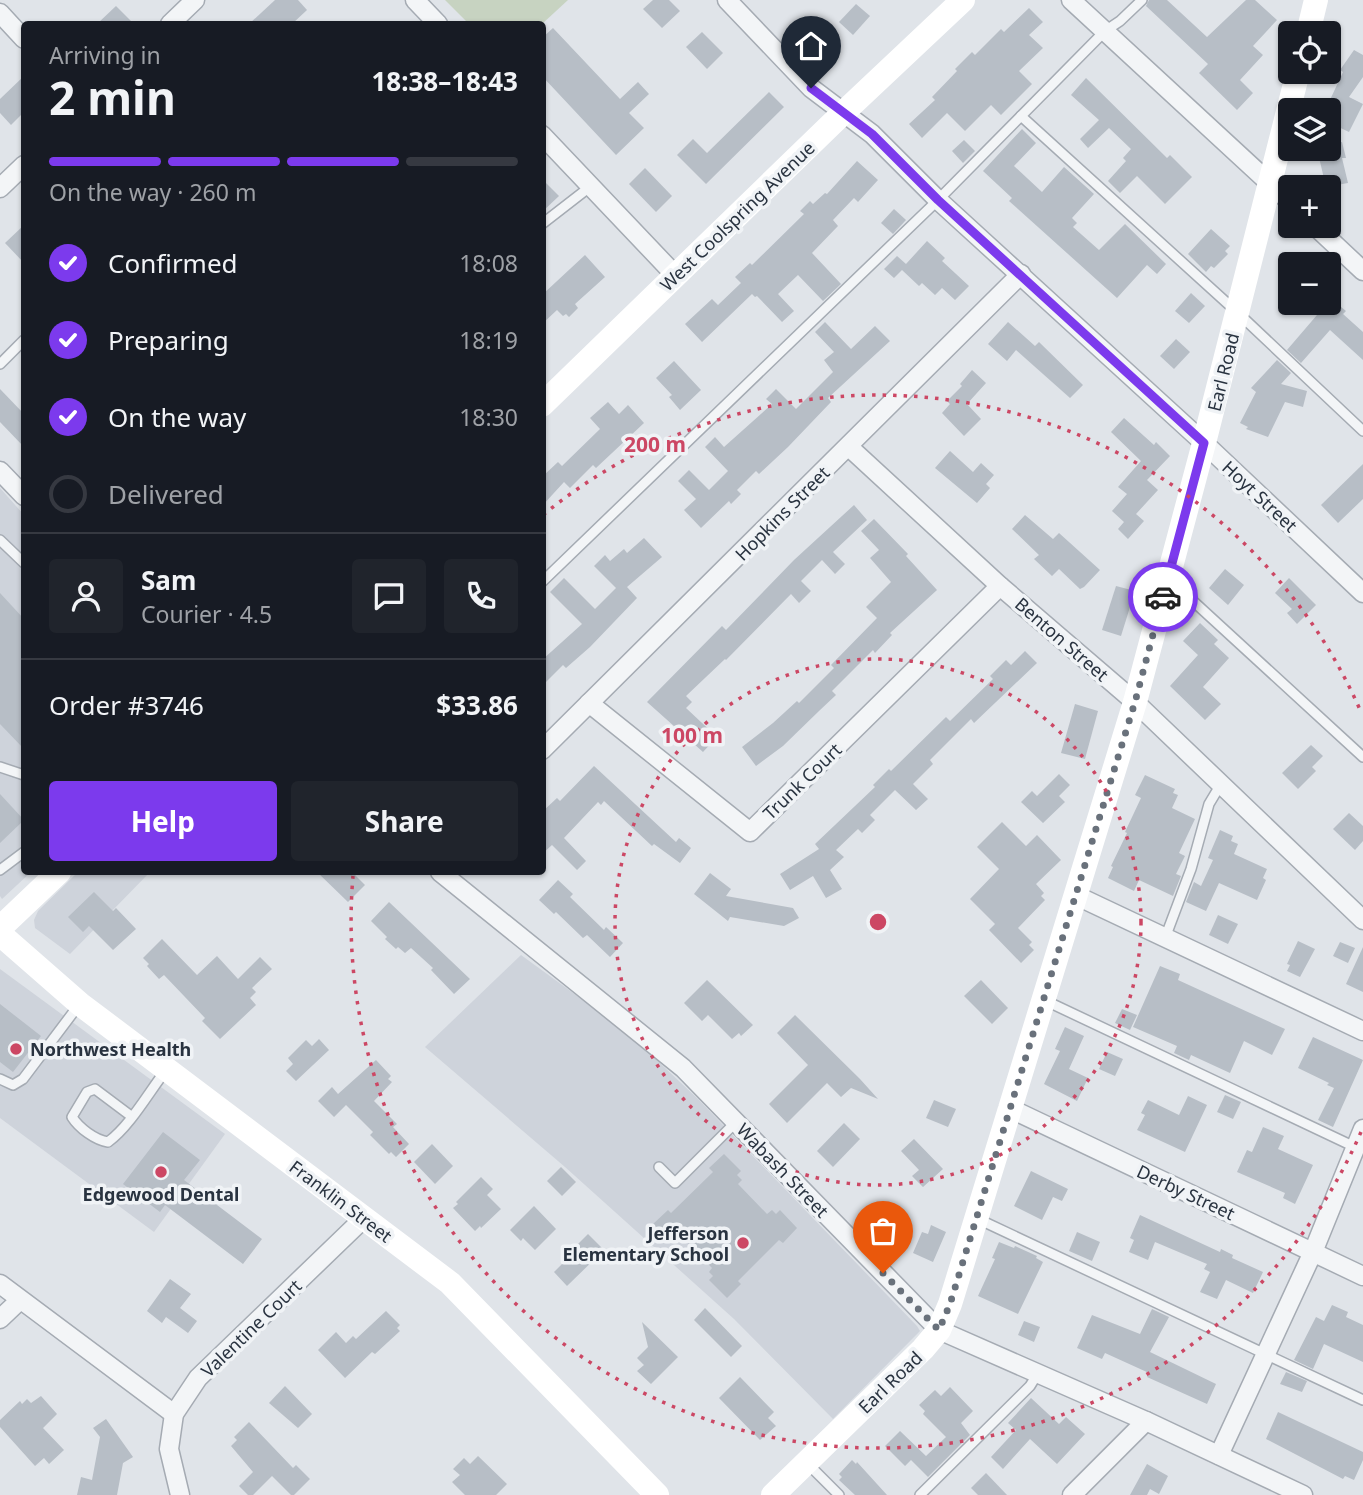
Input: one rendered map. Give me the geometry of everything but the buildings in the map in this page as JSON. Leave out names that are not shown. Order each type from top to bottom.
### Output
[{"type":"street","points":[[173,21],[195,0]]},
{"type":"street","points":[[415,0],[435,21]]},
{"type":"street","name":"Hoyt Street","points":[[727,0],[811,88],[872,134],[938,200],[1204,443],[1363,593]]},
{"type":"street","name":"West Coolspring Avenue","points":[[546,401],[963,0]]},
{"type":"street","points":[[1071,0],[1278,191]]},
{"type":"street","points":[[1311,21],[1316,0]]},
{"type":"street","points":[[0,13],[21,36]]},
{"type":"street","name":"Earl Road","points":[[773,1495],[923,1349],[939,1330],[950,1304],[1135,702],[1238,313],[1295,84]]},
{"type":"street","points":[[546,139],[676,276]]},
{"type":"street","points":[[0,188],[21,168]]},
{"type":"street","points":[[1328,238],[1363,271]]},
{"type":"street","name":"Hopkins Street","points":[[546,746],[1021,274]]},
{"type":"street","name":"Benton Street","points":[[849,447],[1000,586],[1135,702],[1363,920]]},
{"type":"street","points":[[0,471],[21,493]]},
{"type":"street","name":"Trunk Court","points":[[589,704],[750,832],[1000,586]]},
{"type":"street","points":[[0,928],[51,875]]},
{"type":"street","name":"Wabash Street","points":[[444,875],[683,1068],[939,1330],[1146,1421],[1303,1495]]},
{"type":"street","points":[[1074,895],[1363,1031]]},
{"type":"street","name":"Franklin Street","points":[[0,934],[80,1004],[450,1283],[657,1495]]},
{"type":"street","name":"Derby Street","points":[[1009,1108],[1363,1276]]},
{"type":"street","points":[[1219,1455],[1359,1149],[1363,1129]]},
{"type":"street","name":"Valentine Court","points":[[180,1495],[169,1450],[174,1414],[198,1378],[364,1218]]},
{"type":"street","points":[[0,1284],[174,1414]]},
{"type":"street","points":[[0,1319],[20,1300]]},
{"type":"street","points":[[1072,1495],[1146,1421]]},
{"type":"lane","points":[[546,578],[938,200],[1105,31],[1142,0]]},
{"type":"lane","points":[[1021,116],[1238,313],[1363,431]]},
{"type":"lane","points":[[546,221],[591,186]]},
{"type":"lane","points":[[0,364],[21,343]]},
{"type":"lane","points":[[0,540],[21,560]]},
{"type":"lane","points":[[1168,578],[1363,757]]},
{"type":"lane","points":[[0,767],[21,774]]},
{"type":"lane","points":[[1165,938],[1191,869],[1209,804],[1221,784]]},
{"type":"lane","points":[[0,870],[21,854]]},
{"type":"lane","points":[[1042,999],[1359,1149]]},
{"type":"lane","points":[[0,1079],[13,1085],[23,1079],[80,1004]]},
{"type":"lane","points":[[131,1116],[95,1089],[87,1092],[72,1117],[100,1141],[108,1142],[116,1136],[167,1069]]},
{"type":"lane","points":[[659,1167],[675,1183],[736,1122]]},
{"type":"lane","points":[[976,1217],[1363,1400]]},
{"type":"lane","points":[[920,1495],[1030,1386],[1038,1374]]},
{"type":"lane","points":[[807,1462],[839,1495]]},
{"type":"shaded area","points":[[0,488],[21,512],[21,875],[28,875],[2,899]]},
{"type":"shaded area","points":[[75,875],[147,875],[70,954],[35,928],[34,920],[38,911]]},
{"type":"shaded area","name":"Jefferson Elementary School","points":[[521,955],[628,1033],[698,1099],[917,1326],[920,1331],[833,1419],[734,1319],[565,1167],[425,1047]]},
{"type":"shaded area","points":[[0,969],[225,1134],[154,1232],[0,1118]]},
{"type":"green space","points":[[445,0],[568,0],[545,21],[466,21]]},
{"type":"way so far","points":[[883,1273],[939,1330],[950,1304],[1135,702],[1163,597]]},
{"type":"place","name":"Northwest Health","points":[[16,1049]]},
{"type":"place","name":"Edgewood Dental","points":[[161,1172]]},
{"type":"place","name":"Jefferson Elementary School","points":[[743,1243]]},
{"type":"route","points":[[811,88],[872,134],[938,200],[1204,443],[1163,597]]}]
